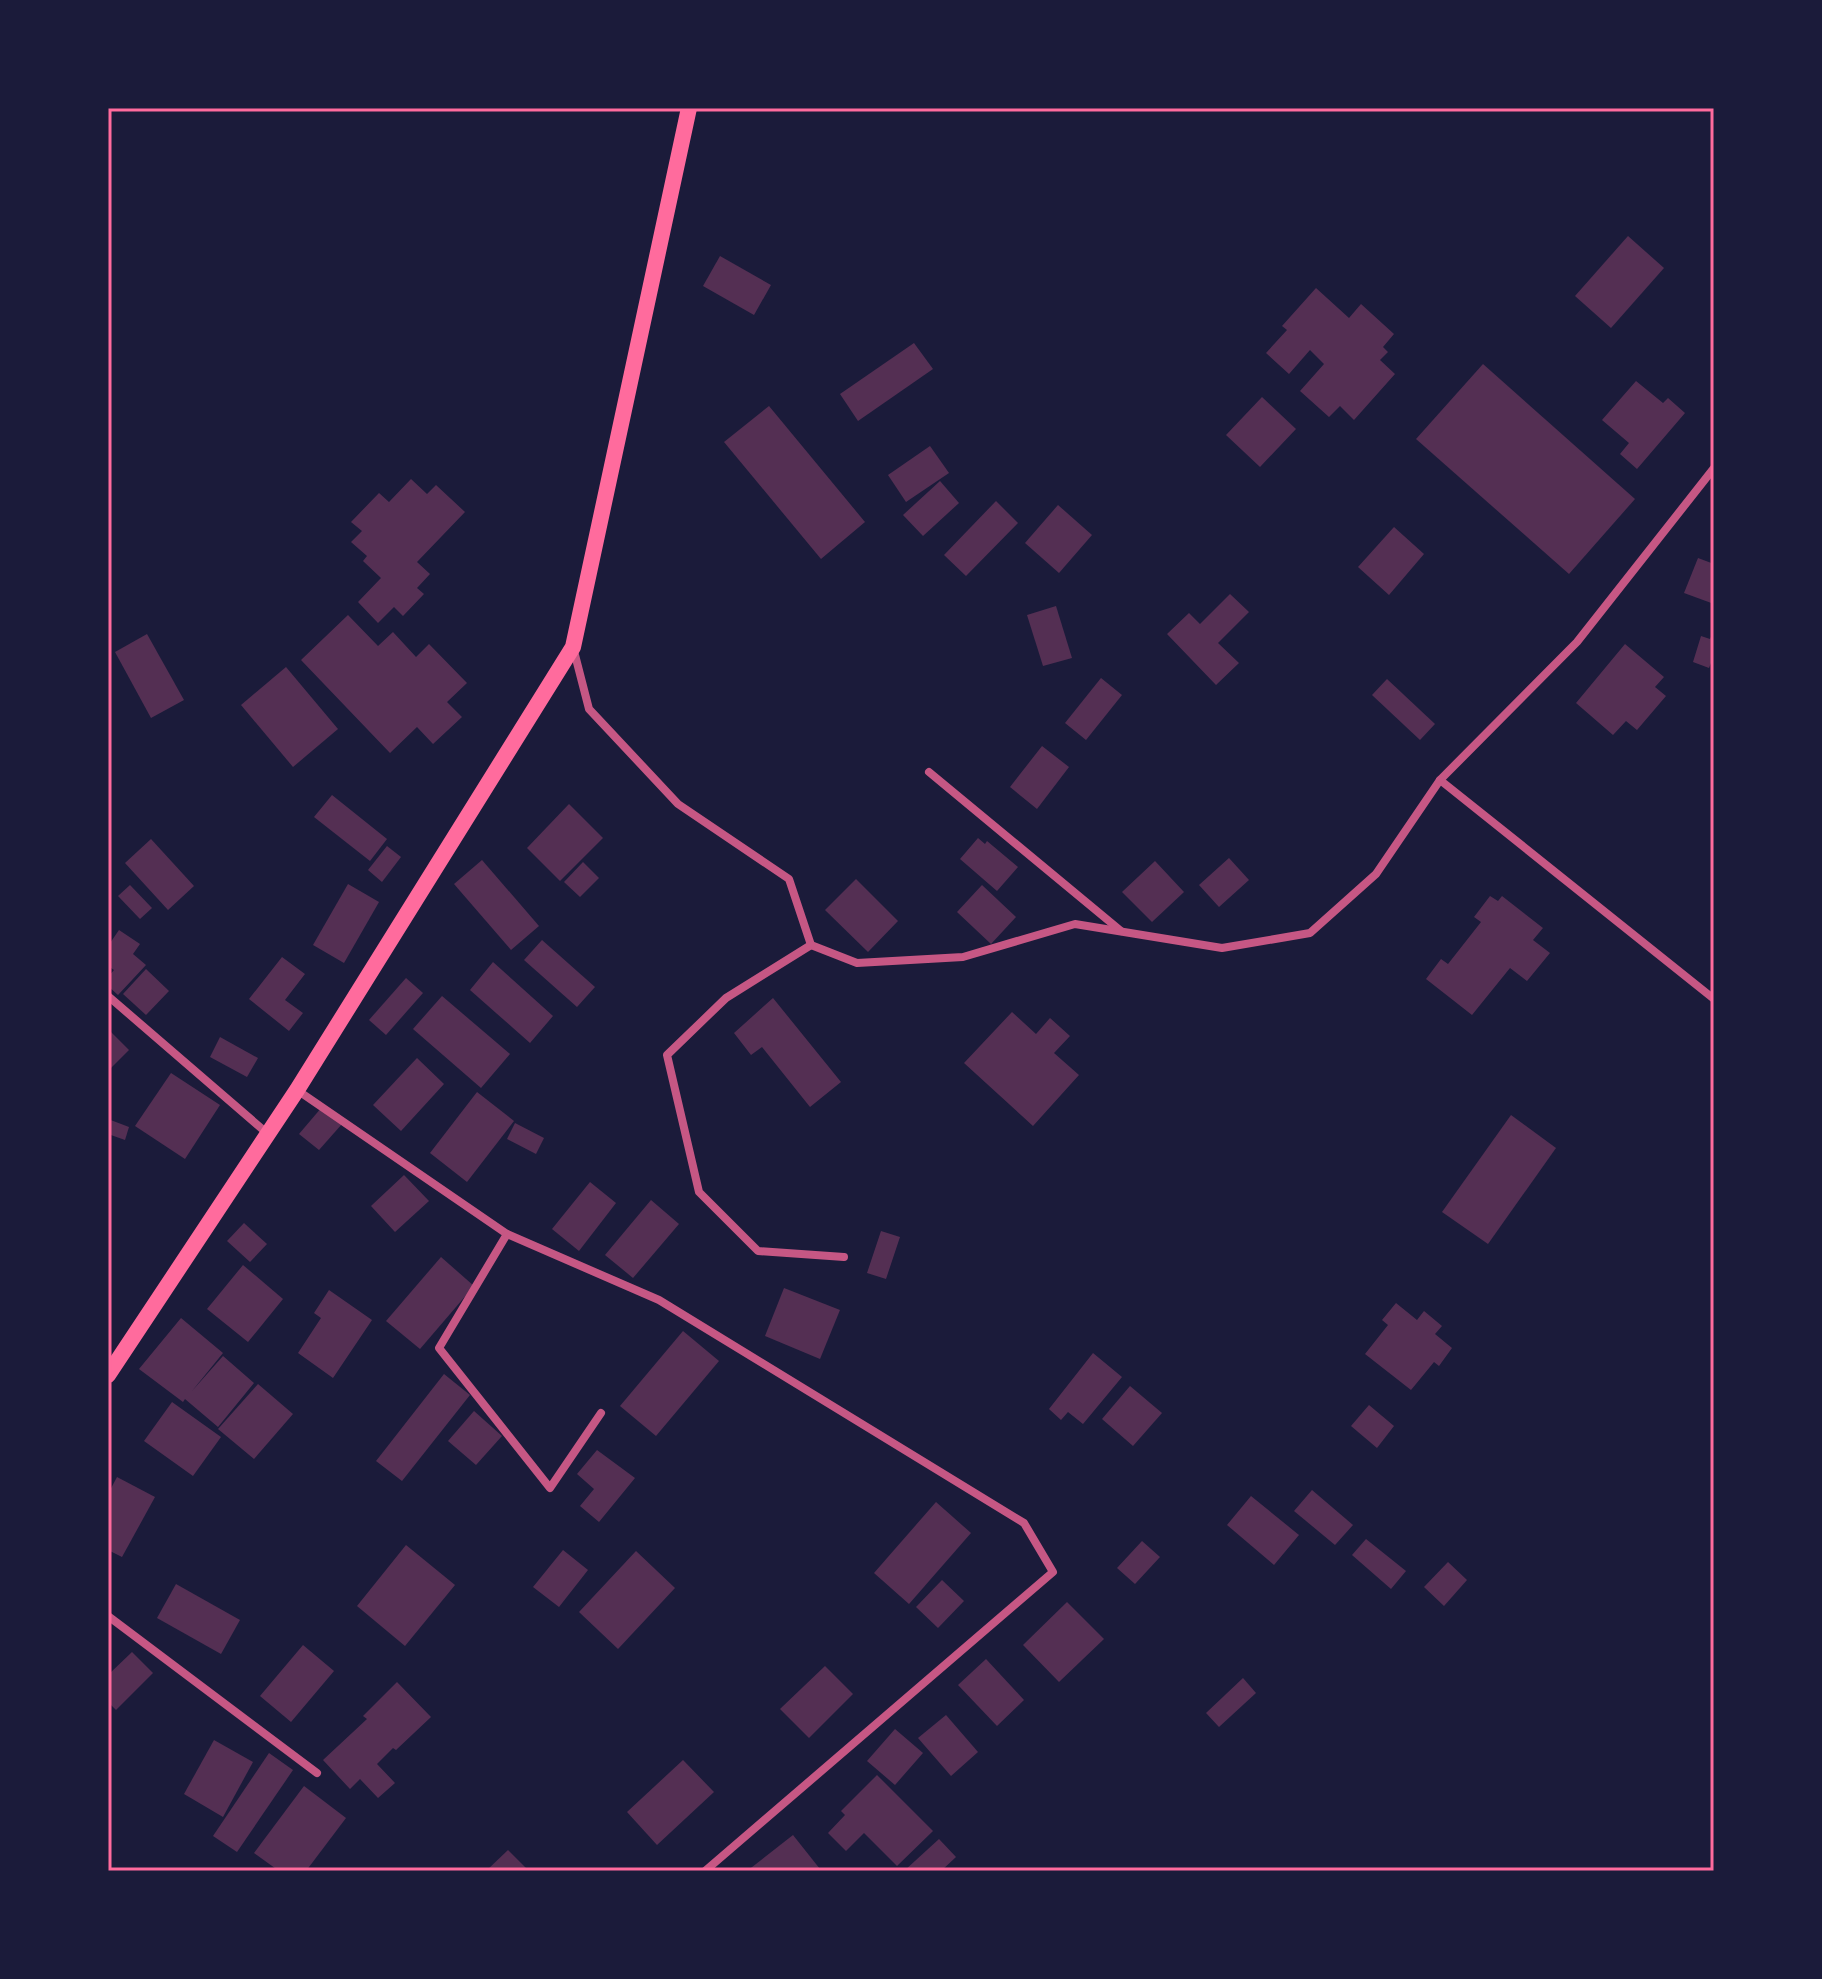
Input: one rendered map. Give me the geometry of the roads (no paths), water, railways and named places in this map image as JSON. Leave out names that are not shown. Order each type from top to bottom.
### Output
[{"type":"main road","points":[[108,1375],[297,1090],[573,647],[689,108]]},
{"type":"street","points":[[811,945],[857,963],[963,957],[1075,924],[1222,948],[1310,933],[1376,874],[1440,780],[1577,642],[1714,468]]},
{"type":"street","points":[[573,647],[589,709],[678,804],[789,879],[811,945]]},
{"type":"street","points":[[929,772],[1122,931]]},
{"type":"street","points":[[1440,780],[1714,999]]},
{"type":"street","points":[[811,945],[726,998],[667,1055],[699,1192],[758,1251],[844,1257]]},
{"type":"street","points":[[108,996],[268,1134]]},
{"type":"street","points":[[297,1090],[507,1234],[659,1300],[1024,1523],[1053,1572],[705,1871]]},
{"type":"street","points":[[507,1234],[439,1348],[550,1488],[601,1413]]},
{"type":"street","points":[[108,1616],[317,1773]]}]
